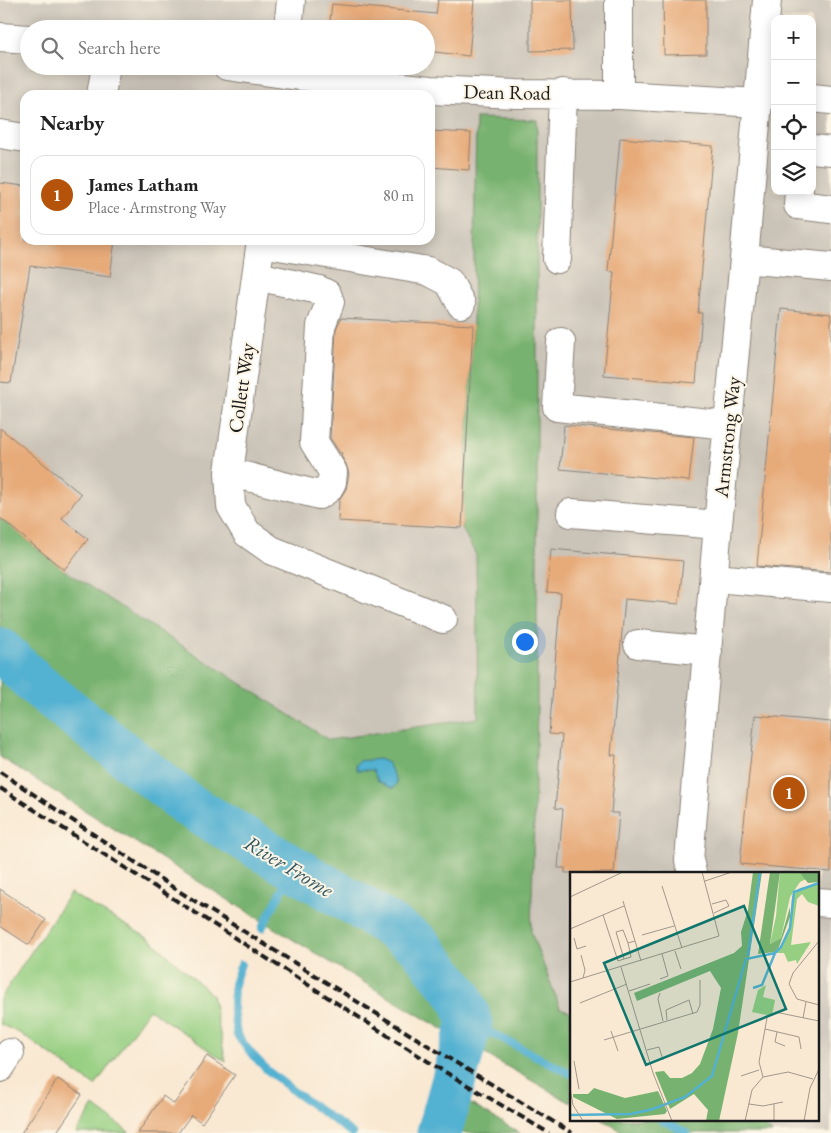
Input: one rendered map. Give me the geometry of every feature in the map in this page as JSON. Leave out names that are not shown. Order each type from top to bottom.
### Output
[{"type":"street","points":[[289,20],[291,0]]},
{"type":"street","points":[[619,0],[619,94]]},
{"type":"street","name":"Armstrong Way","points":[[692,872],[689,860],[767,0]]},
{"type":"street","points":[[0,37],[20,38]]},
{"type":"street","points":[[102,90],[104,75]]},
{"type":"street","name":"Dean Road","points":[[269,75],[283,78],[431,90]]},
{"type":"street","name":"Dean Road","points":[[435,90],[516,94],[619,94],[758,103]]},
{"type":"street","points":[[556,259],[563,93]]},
{"type":"street","points":[[816,98],[831,100]]},
{"type":"street","points":[[0,134],[20,137]]},
{"type":"street","points":[[816,149],[831,151]]},
{"type":"street","points":[[799,195],[798,205],[831,209]]},
{"type":"street","name":"Collett Way","points":[[261,245],[229,472],[231,506],[247,533],[271,550],[443,619]]},
{"type":"street","points":[[278,245],[428,271],[449,282],[461,304]]},
{"type":"street","points":[[744,259],[831,267]]},
{"type":"street","points":[[229,472],[319,495],[328,489],[332,482],[333,472],[314,442],[321,326],[330,302],[327,294],[319,290],[257,276]]},
{"type":"street","points":[[561,342],[557,408],[728,425]]},
{"type":"street","points":[[571,513],[718,524]]},
{"type":"street","points":[[714,578],[831,588]]},
{"type":"street","points":[[638,644],[708,651]]},
{"type":"street","points":[[818,902],[831,903]]},
{"type":"shaded area","points":[[0,0],[831,0],[831,1133],[772,1133],[756,1120],[818,1120],[818,872],[570,872],[570,1012],[560,1009],[531,932],[537,710],[537,120],[476,118],[473,325],[462,528],[476,555],[479,718],[330,740],[64,570],[0,518]]},
{"type":"green space","points":[[476,118],[537,120],[537,710],[531,932],[560,1008],[570,1012],[570,1102],[426,1020],[283,934],[0,757],[0,518],[64,570],[329,740],[478,718],[476,555],[462,528],[473,325]]},
{"type":"green space","points":[[70,893],[150,939],[212,995],[226,1062],[149,1009],[95,1086],[21,1034],[0,1024],[0,999]]},
{"type":"green space","points":[[459,1097],[520,1133],[448,1133]]},
{"type":"green space","points":[[94,1106],[129,1132],[129,1133],[76,1133]]},
{"type":"green space","points":[[603,1120],[756,1120],[772,1133],[625,1133]]},
{"type":"water","points":[[379,759],[388,763],[397,782],[393,789],[378,781],[373,770],[357,770],[356,765],[359,761]]},
{"type":"building","points":[[438,0],[474,0],[469,56],[435,52],[435,20],[330,20],[332,4],[436,14]]},
{"type":"building","points":[[530,0],[572,0],[573,50],[530,51]]},
{"type":"building","points":[[663,0],[706,0],[706,54],[664,55]]},
{"type":"building","points":[[435,131],[471,133],[469,170],[435,167]]},
{"type":"building","points":[[620,138],[713,146],[698,313],[702,313],[696,383],[604,375],[614,272],[608,271]]},
{"type":"building","points":[[0,183],[20,185],[20,245],[114,245],[110,277],[30,266],[11,383],[0,382]]},
{"type":"building","points":[[781,309],[831,314],[831,572],[757,566]]},
{"type":"building","points":[[341,318],[473,325],[462,528],[338,521],[339,500],[346,489],[349,474],[341,456],[342,453],[340,453],[330,438],[336,329]]},
{"type":"building","points":[[564,425],[694,437],[689,481],[560,469]]},
{"type":"building","points":[[0,428],[81,494],[62,518],[88,539],[64,570],[0,518]]},
{"type":"building","points":[[551,549],[683,561],[679,604],[625,599],[611,755],[616,755],[611,813],[619,813],[614,872],[565,873],[565,868],[558,868],[563,809],[555,808],[562,735],[549,734],[561,593],[547,592]]},
{"type":"building","points":[[755,715],[831,722],[831,872],[740,864]]},
{"type":"building","points":[[0,889],[46,920],[29,945],[0,926]]},
{"type":"building","points":[[207,1056],[235,1075],[202,1123],[191,1115],[178,1133],[138,1133],[163,1096],[174,1104]]},
{"type":"building","points":[[58,1079],[82,1095],[56,1133],[21,1133]]},
{"type":"waterway","name":"River Frome","points":[[0,650],[36,684],[188,805],[359,906],[418,944],[460,996],[470,1022],[439,1133]]},
{"type":"waterway","points":[[262,928],[294,868]]},
{"type":"waterway","points":[[241,964],[234,984],[233,1010],[237,1035],[267,1070],[352,1133]]},
{"type":"waterway","points":[[470,1022],[570,1073]]},
{"type":"waterway","points":[[662,1120],[687,1133]]},
{"type":"railway","points":[[0,772],[177,890],[572,1133]]},
{"type":"railway","points":[[0,788],[440,1069],[549,1133]]},
{"type":"place","name":"James Latham","points":[[789,793]]}]
